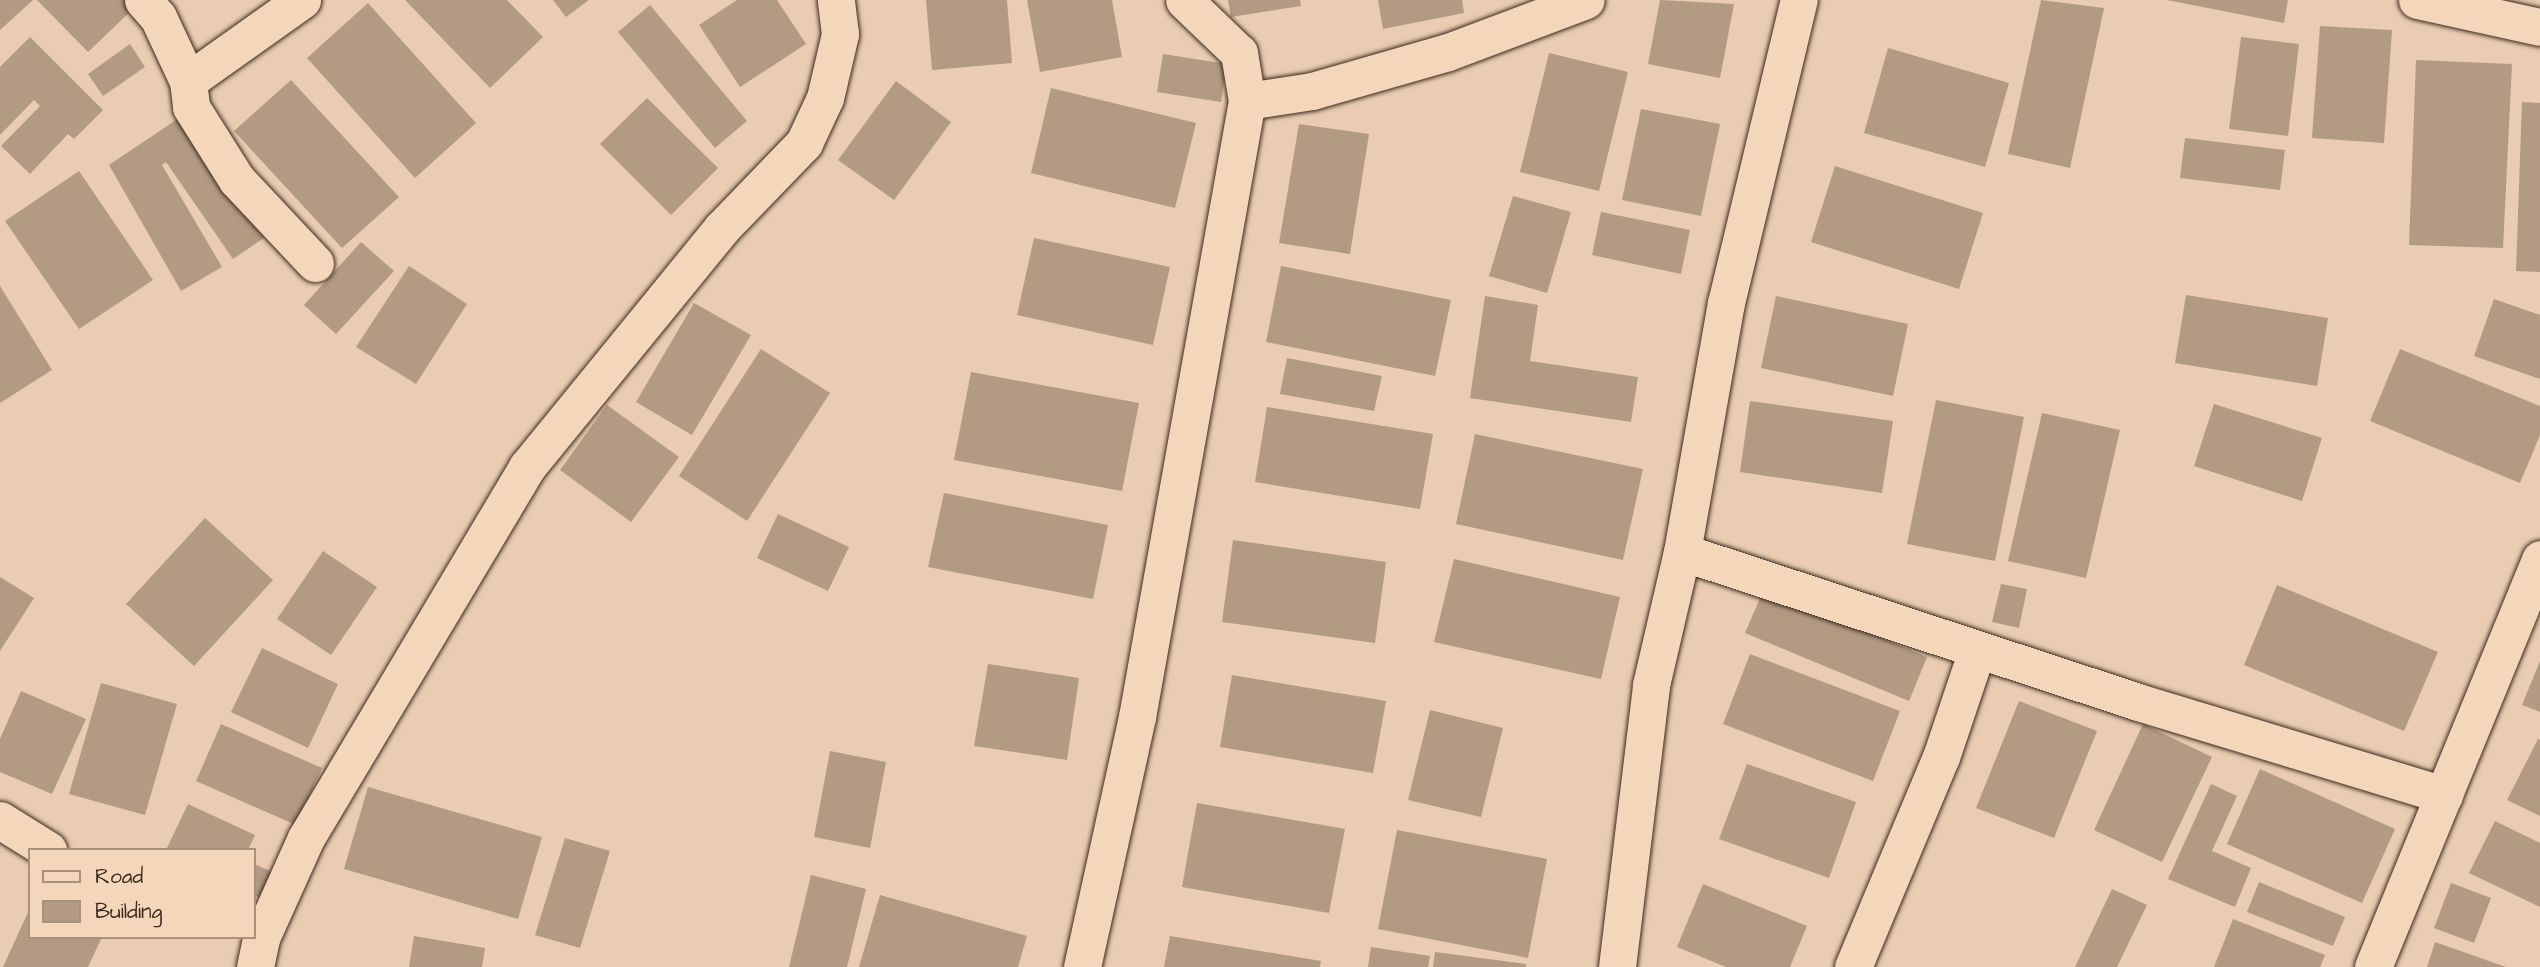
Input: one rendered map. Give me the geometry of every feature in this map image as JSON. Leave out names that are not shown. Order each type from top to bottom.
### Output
[{"type":"street","points":[[143,0],[158,17],[188,80],[191,107],[237,180],[315,263]]},
{"type":"street","points":[[188,80],[302,0]]},
{"type":"street","points":[[257,947],[306,838],[527,467],[721,229],[804,143],[825,98],[840,34],[836,0]]},
{"type":"street","points":[[1082,967],[1137,718],[1247,101],[1239,53],[1184,0]]},
{"type":"street","points":[[1247,101],[1312,91],[1448,52],[1586,0]]},
{"type":"street","points":[[1617,967],[1651,685],[1682,552],[1726,303],[1799,0]]},
{"type":"street","points":[[2417,0],[2540,27]]},
{"type":"street","points":[[1682,552],[1977,650],[2444,795]]},
{"type":"street","points":[[2373,967],[2540,559]]},
{"type":"street","points":[[1853,967],[1941,757],[1977,650]]},
{"type":"street","points":[[0,820],[45,848]]},
{"type":"building","points":[[0,0],[33,0],[0,30]]},
{"type":"building","points":[[37,0],[128,0],[135,7],[88,52]]},
{"type":"building","points":[[405,0],[507,0],[543,37],[490,88]]},
{"type":"building","points":[[553,0],[589,0],[566,17]]},
{"type":"building","points":[[737,0],[777,0],[806,44],[740,87],[699,25]]},
{"type":"building","points":[[926,0],[1007,0],[1012,63],[932,70]]},
{"type":"building","points":[[1027,0],[1112,0],[1122,57],[1040,72]]},
{"type":"building","points":[[1228,0],[1300,0],[1301,6],[1231,17]]},
{"type":"building","points":[[1378,0],[1462,0],[1464,13],[1383,29]]},
{"type":"building","points":[[1660,0],[1734,4],[1720,78],[1648,64]]},
{"type":"building","points":[[2041,0],[2104,8],[2070,168],[2008,154]]},
{"type":"building","points":[[2167,0],[2288,0],[2284,23]]},
{"type":"building","points":[[368,3],[476,123],[415,178],[307,58]]},
{"type":"building","points":[[650,5],[747,121],[715,148],[618,32]]},
{"type":"building","points":[[2320,26],[2392,30],[2384,143],[2312,138]]},
{"type":"building","points":[[30,37],[103,110],[74,139],[68,134],[30,174],[1,146],[40,106],[34,100],[0,135],[0,67]]},
{"type":"building","points":[[2241,37],[2299,44],[2288,136],[2229,129]]},
{"type":"building","points":[[130,44],[145,67],[103,96],[88,74]]},
{"type":"building","points":[[1888,48],[2009,83],[1985,167],[1864,133]]},
{"type":"building","points":[[1549,53],[1628,72],[1599,191],[1520,172]]},
{"type":"building","points":[[1163,54],[1227,64],[1221,102],[1157,92]]},
{"type":"building","points":[[2416,60],[2512,64],[2503,248],[2409,245]]},
{"type":"building","points":[[291,80],[399,197],[342,248],[234,131]]},
{"type":"building","points":[[896,81],[951,122],[894,200],[838,160]]},
{"type":"building","points":[[1051,88],[1196,123],[1175,208],[1031,173]]},
{"type":"building","points":[[647,98],[718,168],[671,215],[600,144]]},
{"type":"building","points":[[2522,102],[2540,103],[2540,272],[2516,271]]},
{"type":"building","points":[[1641,109],[1720,124],[1701,216],[1622,200]]},
{"type":"building","points":[[182,116],[264,238],[233,259],[166,162],[162,165],[222,267],[181,291],[109,165]]},
{"type":"building","points":[[1299,124],[1369,134],[1350,254],[1279,243]]},
{"type":"building","points":[[2185,138],[2285,150],[2280,190],[2180,178]]},
{"type":"building","points":[[1835,166],[1983,213],[1959,289],[1811,242]]},
{"type":"building","points":[[79,171],[153,280],[79,329],[5,221]]},
{"type":"building","points":[[1513,196],[1571,212],[1547,293],[1489,276]]},
{"type":"building","points":[[1601,212],[1690,230],[1681,274],[1592,255]]},
{"type":"building","points":[[1034,238],[1170,267],[1153,345],[1017,315]]},
{"type":"building","points":[[361,242],[394,271],[336,334],[304,305]]},
{"type":"building","points":[[409,266],[467,304],[416,384],[356,347]]},
{"type":"building","points":[[1281,266],[1451,300],[1435,376],[1266,342]]},
{"type":"building","points":[[0,286],[52,370],[0,403]]},
{"type":"building","points":[[2186,295],[2328,318],[2317,386],[2175,363]]},
{"type":"building","points":[[1485,296],[1538,305],[1530,361],[1638,377],[1631,422],[1470,398]]},
{"type":"building","points":[[1776,296],[1908,324],[1893,396],[1761,368]]},
{"type":"building","points":[[2494,299],[2540,315],[2540,379],[2474,356]]},
{"type":"building","points":[[694,303],[751,335],[692,435],[636,402]]},
{"type":"building","points":[[761,349],[830,393],[747,521],[679,476]]},
{"type":"building","points":[[2400,349],[2540,406],[2540,435],[2520,483],[2370,421]]},
{"type":"building","points":[[1287,358],[1382,376],[1374,411],[1280,394]]},
{"type":"building","points":[[971,372],[1139,403],[1122,491],[954,460]]},
{"type":"building","points":[[1936,400],[2024,417],[1995,561],[1907,544]]},
{"type":"building","points":[[1750,401],[1893,421],[1882,493],[1740,472]]},
{"type":"building","points":[[2214,404],[2322,438],[2302,501],[2194,466]]},
{"type":"building","points":[[607,405],[679,457],[631,522],[560,470]]},
{"type":"building","points":[[1267,407],[1433,434],[1420,509],[1255,482]]},
{"type":"building","points":[[2042,413],[2120,430],[2086,578],[2008,561]]},
{"type":"building","points":[[1475,434],[1643,469],[1623,560],[1456,524]]},
{"type":"building","points":[[944,493],[1108,525],[1093,599],[928,567]]},
{"type":"building","points":[[778,514],[849,547],[828,591],[757,558]]},
{"type":"building","points":[[205,518],[273,580],[194,666],[126,604]]},
{"type":"building","points":[[1233,540],[1386,562],[1375,643],[1222,622]]},
{"type":"building","points":[[323,551],[377,587],[331,655],[277,619]]},
{"type":"building","points":[[1454,559],[1620,597],[1601,679],[1434,642]]},
{"type":"building","points":[[0,577],[34,598],[0,651]]},
{"type":"building","points":[[2001,584],[2027,589],[2019,628],[1992,622]]},
{"type":"building","points":[[2277,585],[2438,652],[2404,731],[2244,665]]},
{"type":"building","points":[[1764,589],[1927,657],[1909,701],[1745,633]]},
{"type":"building","points":[[262,648],[338,684],[308,748],[231,712]]},
{"type":"building","points":[[1750,654],[1900,711],[1873,781],[1723,724]]},
{"type":"building","points":[[2540,661],[2540,712],[2522,705]]},
{"type":"building","points":[[988,664],[1079,678],[1067,760],[974,746]]},
{"type":"building","points":[[1232,675],[1386,701],[1373,773],[1220,747]]},
{"type":"building","points":[[101,683],[177,704],[145,815],[69,794]]},
{"type":"building","points":[[21,691],[86,719],[52,794],[0,772],[0,739]]},
{"type":"building","points":[[2019,701],[2097,731],[2054,838],[1976,808]]},
{"type":"building","points":[[1430,710],[1503,728],[1481,817],[1408,800]]},
{"type":"building","points":[[221,724],[322,768],[296,825],[196,781]]},
{"type":"building","points":[[2143,724],[2212,757],[2162,862],[2094,830]]},
{"type":"building","points":[[2538,739],[2540,740],[2540,816],[2507,800]]},
{"type":"building","points":[[830,751],[886,762],[870,848],[814,837]]},
{"type":"building","points":[[1747,764],[1856,802],[1829,878],[1719,839]]},
{"type":"building","points":[[2260,769],[2395,829],[2362,903],[2227,844]]},
{"type":"building","points":[[2211,784],[2237,796],[2212,851],[2251,868],[2235,907],[2168,879]]},
{"type":"building","points":[[368,787],[542,837],[518,919],[344,869]]},
{"type":"building","points":[[1197,803],[1345,829],[1329,913],[1182,887]]},
{"type":"building","points":[[188,804],[255,835],[249,848],[167,848]]},
{"type":"building","points":[[2495,821],[2540,843],[2540,907],[2469,873]]},
{"type":"building","points":[[1397,830],[1547,859],[1528,958],[1378,929]]},
{"type":"building","points":[[565,838],[610,851],[580,948],[535,935]]},
{"type":"building","points":[[256,865],[277,874],[265,900],[256,896]]},
{"type":"building","points":[[811,875],[866,889],[847,967],[789,967]]},
{"type":"building","points":[[2259,882],[2345,917],[2333,946],[2247,912]]},
{"type":"building","points":[[2451,883],[2491,898],[2474,943],[2434,928]]},
{"type":"building","points":[[1703,884],[1807,926],[1790,967],[1726,967],[1677,947]]},
{"type":"building","points":[[2112,889],[2147,905],[2117,967],[2075,967]]},
{"type":"building","points":[[880,895],[1027,936],[1018,967],[859,967]]},
{"type":"building","points":[[28,912],[28,939],[101,939],[88,967],[3,967]]},
{"type":"building","points":[[2233,919],[2325,955],[2320,967],[2214,967]]},
{"type":"building","points":[[414,936],[485,948],[482,967],[409,967]]},
{"type":"building","points":[[1170,936],[1321,961],[1320,967],[1164,967]]},
{"type":"building","points":[[2435,942],[2506,967],[2427,967]]},
{"type":"building","points":[[1371,947],[1430,956],[1428,967],[1368,967]]},
{"type":"building","points":[[1435,952],[1526,964],[1526,967],[1433,967]]}]
